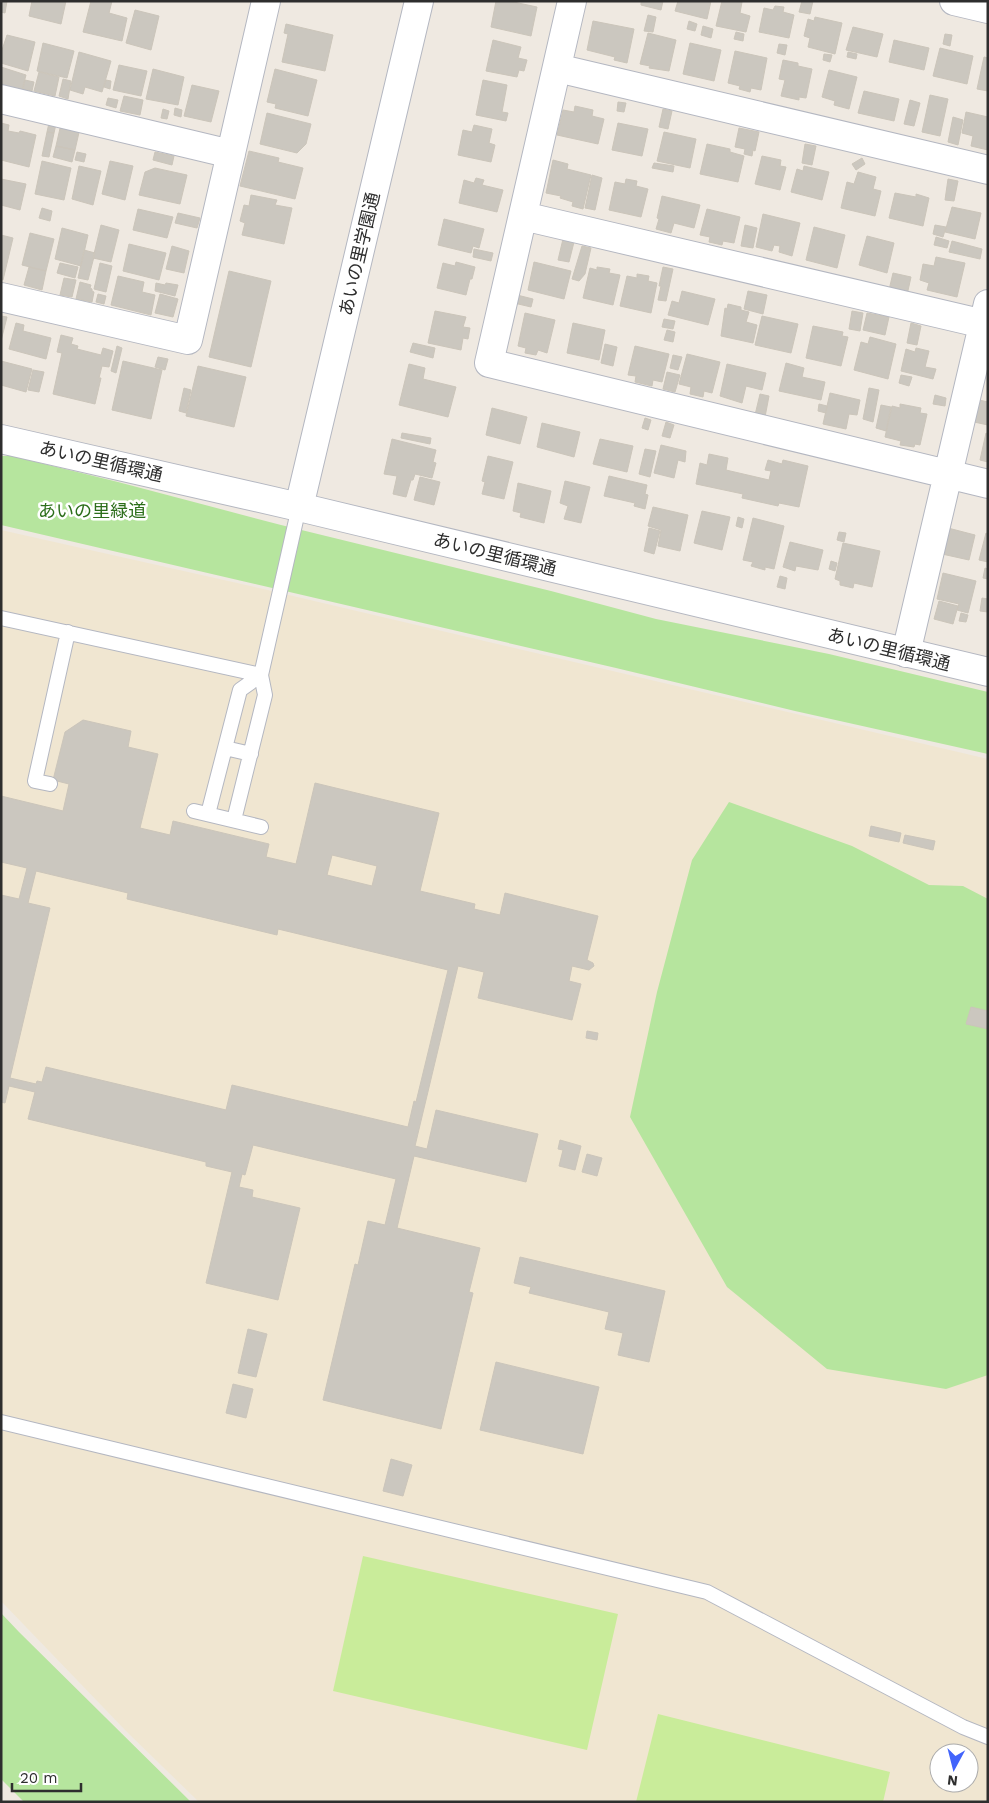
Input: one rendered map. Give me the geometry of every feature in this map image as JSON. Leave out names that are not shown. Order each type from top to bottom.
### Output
[{"type":"street","points":[[1,297],[188,340],[266,1]]},
{"type":"street","name":"あいの里学園通","points":[[299,507],[419,1]]},
{"type":"street","points":[[572,1],[489,364],[988,484]]},
{"type":"street","points":[[954,1],[988,9]]},
{"type":"street","points":[[557,68],[988,170]]},
{"type":"street","points":[[1,100],[231,154]]},
{"type":"street","points":[[523,216],[986,318],[906,653]]},
{"type":"street","name":"あいの里循環通","points":[[1,439],[299,507],[988,672]]},
{"type":"lane","points":[[234,820],[266,695],[261,675],[299,507]]},
{"type":"lane","points":[[1,618],[261,675]]},
{"type":"lane","points":[[50,784],[36,781],[68,632]]},
{"type":"lane","points":[[208,814],[240,690],[261,675]]},
{"type":"lane","points":[[225,748],[251,754]]},
{"type":"lane","points":[[194,810],[261,826]]},
{"type":"lane","points":[[1,1422],[707,1592],[963,1727],[988,1737]]},
{"type":"shaded area","points":[[1,530],[259,588],[988,759],[988,1802],[199,1802],[127,1732],[1,1601]]},
{"type":"green space","name":"あいの里緑道","points":[[1,456],[12,456],[118,482],[656,619],[829,654],[988,692],[988,754],[795,711],[1,525]]},
{"type":"green space","points":[[729,802],[852,846],[929,885],[963,886],[988,899],[988,1375],[946,1389],[827,1369],[727,1287],[630,1117],[657,992],[692,860]]},
{"type":"green space","points":[[363,1556],[618,1614],[587,1750],[333,1691]]},
{"type":"green space","points":[[1,1613],[191,1802],[24,1802],[1,1779]]},
{"type":"green space","points":[[658,1714],[890,1772],[883,1802],[636,1802]]},
{"type":"building","points":[[1,1],[7,1],[5,13],[1,12]]},
{"type":"building","points":[[32,1],[66,1],[61,24],[29,16]]},
{"type":"building","points":[[91,1],[112,1],[109,13],[127,18],[122,41],[83,32]]},
{"type":"building","points":[[496,1],[509,1],[537,7],[531,36],[491,27]]},
{"type":"building","points":[[641,1],[663,1],[661,10],[641,5]]},
{"type":"building","points":[[678,1],[711,1],[707,19],[675,11]]},
{"type":"building","points":[[722,1],[742,2],[740,13],[750,16],[746,32],[716,26]]},
{"type":"building","points":[[802,1],[813,1],[810,14],[799,12]]},
{"type":"building","points":[[775,6],[784,7],[783,12],[794,15],[789,38],[759,32],[764,8],[773,10]]},
{"type":"building","points":[[135,10],[159,16],[151,50],[126,43]]},
{"type":"building","points":[[648,15],[656,17],[653,32],[644,31]]},
{"type":"building","points":[[815,17],[842,23],[835,54],[808,47],[810,38],[804,36],[808,19],[814,21]]},
{"type":"building","points":[[593,21],[634,29],[627,63],[614,60],[615,57],[587,50]]},
{"type":"building","points":[[689,21],[697,24],[695,31],[687,29]]},
{"type":"building","points":[[286,24],[333,35],[325,71],[282,62],[288,34],[284,33]]},
{"type":"building","points":[[703,26],[713,29],[711,38],[701,35]]},
{"type":"building","points":[[853,27],[883,34],[877,57],[846,50]]},
{"type":"building","points":[[736,32],[744,34],[743,41],[734,39]]},
{"type":"building","points":[[648,33],[676,40],[669,71],[649,68],[650,66],[640,64]]},
{"type":"building","points":[[945,34],[952,35],[950,46],[943,44]]},
{"type":"building","points":[[7,35],[35,42],[28,71],[1,63],[1,53]]},
{"type":"building","points":[[493,40],[521,47],[518,58],[527,60],[524,71],[519,70],[517,77],[486,71]]},
{"type":"building","points":[[894,40],[929,48],[924,70],[889,62]]},
{"type":"building","points":[[43,43],[74,51],[67,78],[37,71]]},
{"type":"building","points":[[690,43],[721,50],[714,81],[683,74]]},
{"type":"building","points":[[779,44],[787,45],[785,55],[777,53]]},
{"type":"building","points":[[940,48],[973,56],[967,84],[933,76]]},
{"type":"building","points":[[735,51],[767,58],[761,90],[751,88],[750,92],[739,89],[740,86],[728,83]]},
{"type":"building","points":[[79,52],[111,61],[102,92],[85,87],[83,94],[70,90]]},
{"type":"building","points":[[848,52],[857,54],[856,59],[847,57]]},
{"type":"building","points":[[824,54],[832,55],[830,62],[823,60]]},
{"type":"building","points":[[984,57],[988,58],[988,91],[977,89]]},
{"type":"building","points":[[783,60],[798,63],[798,66],[812,69],[806,98],[799,97],[799,100],[781,96],[785,80],[779,79]]},
{"type":"building","points":[[119,65],[147,71],[141,96],[113,90]]},
{"type":"building","points":[[1,67],[26,75],[22,90],[1,85]]},
{"type":"building","points":[[153,69],[184,77],[178,105],[146,99]]},
{"type":"building","points":[[275,69],[317,80],[308,116],[275,108],[276,104],[267,102]]},
{"type":"building","points":[[829,70],[857,77],[849,109],[834,105],[835,101],[822,97]]},
{"type":"building","points":[[39,72],[59,77],[55,96],[34,91]]},
{"type":"building","points":[[63,79],[71,81],[68,99],[59,96]]},
{"type":"building","points":[[25,80],[34,82],[32,91],[23,89]]},
{"type":"building","points":[[106,80],[111,81],[110,89],[104,87]]},
{"type":"building","points":[[483,80],[507,85],[502,112],[508,113],[506,121],[476,115]]},
{"type":"building","points":[[192,85],[219,91],[211,122],[184,116]]},
{"type":"building","points":[[864,91],[899,99],[894,121],[858,113]]},
{"type":"building","points":[[930,95],[948,99],[940,136],[922,132]]},
{"type":"building","points":[[124,96],[143,100],[140,115],[120,111]]},
{"type":"building","points":[[108,98],[118,100],[116,108],[106,105]]},
{"type":"building","points":[[910,100],[920,103],[914,126],[904,124]]},
{"type":"building","points":[[618,102],[626,103],[624,112],[617,111]]},
{"type":"building","points":[[575,106],[593,110],[592,116],[604,119],[598,144],[557,135],[563,110],[574,112]]},
{"type":"building","points":[[175,108],[182,110],[181,117],[174,115]]},
{"type":"building","points":[[163,109],[169,111],[167,119],[161,118]]},
{"type":"building","points":[[663,109],[672,111],[668,129],[659,127]]},
{"type":"building","points":[[966,112],[988,117],[988,150],[971,146],[973,136],[962,133]]},
{"type":"building","points":[[267,113],[311,124],[306,144],[297,153],[260,144]]},
{"type":"building","points":[[953,117],[963,120],[958,145],[948,142]]},
{"type":"building","points":[[1,123],[9,125],[8,131],[19,133],[20,131],[36,135],[29,167],[1,160]]},
{"type":"building","points":[[49,123],[56,124],[54,133],[47,132]]},
{"type":"building","points":[[618,123],[648,129],[642,156],[612,150]]},
{"type":"building","points":[[61,124],[80,128],[75,150],[56,146]]},
{"type":"building","points":[[474,125],[492,129],[489,143],[495,145],[491,162],[458,155],[463,130],[472,132]]},
{"type":"building","points":[[739,128],[759,132],[752,156],[744,154],[745,149],[735,147]]},
{"type":"building","points":[[47,132],[54,133],[49,157],[42,156]]},
{"type":"building","points":[[664,132],[696,139],[690,168],[657,161]]},
{"type":"building","points":[[707,144],[730,149],[730,152],[744,156],[738,182],[700,174]]},
{"type":"building","points":[[805,144],[816,146],[812,165],[802,163]]},
{"type":"building","points":[[56,146],[75,150],[72,162],[53,157]]},
{"type":"building","points":[[249,151],[279,158],[278,162],[303,168],[295,199],[240,186]]},
{"type":"building","points":[[77,152],[86,154],[84,162],[75,160]]},
{"type":"building","points":[[155,152],[174,156],[172,165],[153,160]]},
{"type":"building","points":[[762,156],[781,160],[780,166],[786,167],[780,190],[755,184]]},
{"type":"building","points":[[862,158],[865,164],[856,170],[852,164]]},
{"type":"building","points":[[553,160],[568,164],[567,169],[591,175],[583,209],[572,206],[573,202],[560,198],[561,196],[546,193]]},
{"type":"building","points":[[42,161],[71,168],[64,200],[35,194]]},
{"type":"building","points":[[110,161],[133,166],[125,200],[102,194]]},
{"type":"building","points":[[654,163],[674,166],[673,172],[652,168]]},
{"type":"building","points":[[79,166],[101,171],[93,205],[72,199]]},
{"type":"building","points":[[804,166],[829,172],[822,200],[791,192],[797,169],[803,171]]},
{"type":"building","points":[[155,168],[187,175],[180,204],[139,195],[145,172]]},
{"type":"building","points":[[858,172],[876,177],[873,189],[881,191],[875,216],[841,208],[847,182],[854,184]]},
{"type":"building","points":[[592,175],[602,178],[595,210],[585,208]]},
{"type":"building","points":[[476,178],[484,180],[482,185],[503,190],[497,212],[459,203],[464,180],[474,183]]},
{"type":"building","points":[[1,179],[26,184],[20,210],[1,205]]},
{"type":"building","points":[[626,179],[637,181],[636,186],[648,189],[641,217],[609,210],[615,182],[625,184]]},
{"type":"building","points":[[948,179],[958,181],[954,201],[945,200]]},
{"type":"building","points":[[895,193],[916,197],[916,194],[929,198],[923,226],[889,218]]},
{"type":"building","points":[[251,195],[277,200],[275,205],[292,208],[284,244],[242,235],[245,223],[240,221],[244,205],[249,206]]},
{"type":"building","points":[[662,196],[700,205],[694,228],[674,223],[671,233],[656,229]]},
{"type":"building","points":[[952,207],[981,213],[975,239],[945,232]]},
{"type":"building","points":[[42,208],[52,211],[50,221],[39,218]]},
{"type":"building","points":[[138,209],[173,217],[167,238],[133,230]]},
{"type":"building","points":[[707,209],[740,217],[734,243],[723,241],[722,245],[709,242],[710,237],[700,235]]},
{"type":"building","points":[[178,213],[200,218],[197,228],[175,223]]},
{"type":"building","points":[[763,214],[800,223],[792,256],[779,252],[780,246],[774,245],[772,251],[756,247]]},
{"type":"building","points":[[444,219],[484,229],[479,248],[473,246],[471,253],[438,245]]},
{"type":"building","points":[[101,225],[119,230],[111,262],[93,258]]},
{"type":"building","points":[[745,225],[757,228],[753,248],[741,246]]},
{"type":"building","points":[[935,225],[946,227],[943,237],[933,234]]},
{"type":"building","points":[[814,227],[845,235],[837,268],[806,260]]},
{"type":"building","points":[[62,228],[88,235],[81,266],[55,259]]},
{"type":"building","points":[[30,233],[54,239],[46,271],[22,265]]},
{"type":"building","points":[[1,235],[13,238],[3,280],[1,279]]},
{"type":"building","points":[[867,236],[894,243],[887,273],[859,265]]},
{"type":"building","points":[[936,237],[949,241],[947,248],[934,245]]},
{"type":"building","points":[[563,239],[574,242],[569,262],[558,260]]},
{"type":"building","points":[[952,241],[982,249],[980,259],[949,252]]},
{"type":"building","points":[[129,244],[166,253],[159,280],[123,271]]},
{"type":"building","points":[[172,246],[189,251],[184,273],[166,269]]},
{"type":"building","points":[[582,246],[591,248],[585,274],[579,281],[572,279]]},
{"type":"building","points":[[474,249],[493,253],[491,261],[473,257]]},
{"type":"building","points":[[84,250],[95,253],[88,280],[78,278]]},
{"type":"building","points":[[936,257],[965,263],[957,297],[927,290],[929,283],[920,280],[923,264],[934,266]]},
{"type":"building","points":[[456,262],[475,267],[466,295],[437,288],[443,263],[455,266]]},
{"type":"building","points":[[534,262],[571,271],[564,299],[528,290]]},
{"type":"building","points":[[60,263],[78,267],[75,278],[57,273]]},
{"type":"building","points":[[100,263],[112,266],[106,292],[94,289]]},
{"type":"building","points":[[29,267],[46,271],[42,290],[24,285]]},
{"type":"building","points":[[597,267],[610,269],[609,273],[620,275],[613,305],[583,298],[590,268],[597,270]]},
{"type":"building","points":[[663,267],[673,269],[666,301],[658,300]]},
{"type":"building","points":[[229,271],[271,281],[251,367],[209,357]]},
{"type":"building","points":[[893,273],[911,277],[907,295],[889,290]]},
{"type":"building","points":[[637,274],[649,276],[648,281],[657,283],[651,313],[620,306],[627,276],[637,278]]},
{"type":"building","points":[[118,276],[144,282],[142,292],[155,295],[151,315],[111,305]]},
{"type":"building","points":[[64,278],[76,280],[72,297],[60,295]]},
{"type":"building","points":[[80,282],[91,285],[90,288],[94,292],[92,302],[76,299]]},
{"type":"building","points":[[156,283],[178,285],[175,296],[155,291]]},
{"type":"building","points":[[682,291],[715,299],[708,325],[668,315],[672,301],[679,303]]},
{"type":"building","points":[[748,291],[767,295],[763,314],[744,309]]},
{"type":"building","points":[[98,294],[106,296],[104,304],[96,302]]},
{"type":"building","points":[[160,294],[178,299],[173,317],[155,313]]},
{"type":"building","points":[[517,295],[533,299],[531,307],[514,303]]},
{"type":"building","points":[[728,304],[741,307],[741,310],[749,312],[746,322],[757,325],[753,343],[721,336],[725,308],[727,309]]},
{"type":"building","points":[[435,311],[466,317],[463,327],[470,328],[468,339],[463,338],[461,350],[428,343]]},
{"type":"building","points":[[852,311],[863,313],[860,331],[849,329]]},
{"type":"building","points":[[525,313],[555,320],[547,353],[538,350],[536,355],[525,353],[526,348],[518,346]]},
{"type":"building","points":[[867,313],[889,317],[885,335],[863,330]]},
{"type":"building","points":[[1,316],[7,317],[1,341]]},
{"type":"building","points":[[762,316],[798,324],[791,353],[755,345]]},
{"type":"building","points":[[664,319],[675,321],[673,329],[662,327]]},
{"type":"building","points":[[16,323],[24,325],[23,331],[51,338],[46,359],[9,349]]},
{"type":"building","points":[[573,323],[605,330],[599,360],[567,353]]},
{"type":"building","points":[[911,323],[921,326],[917,345],[907,343]]},
{"type":"building","points":[[813,326],[843,332],[842,336],[848,337],[841,366],[806,358]]},
{"type":"building","points":[[667,330],[675,332],[673,342],[664,340]]},
{"type":"building","points":[[61,335],[73,338],[71,344],[78,346],[77,349],[101,355],[103,348],[113,351],[109,367],[102,366],[95,404],[53,394],[62,353],[57,352]]},
{"type":"building","points":[[870,337],[896,344],[888,379],[854,370],[861,342],[868,344]]},
{"type":"building","points":[[413,343],[435,348],[433,358],[410,352]]},
{"type":"building","points":[[605,344],[617,347],[613,366],[601,363]]},
{"type":"building","points":[[117,346],[122,348],[116,373],[111,371]]},
{"type":"building","points":[[635,346],[669,354],[662,382],[653,380],[652,386],[635,382],[636,376],[628,375]]},
{"type":"building","points":[[916,348],[929,351],[925,367],[936,369],[933,379],[901,371],[906,349],[915,352]]},
{"type":"building","points":[[687,354],[720,362],[712,393],[704,391],[703,397],[690,394],[691,387],[679,384]]},
{"type":"building","points":[[673,355],[682,357],[678,370],[670,368]]},
{"type":"building","points":[[158,357],[168,359],[165,370],[155,367]]},
{"type":"building","points":[[1,361],[32,369],[26,392],[1,385]]},
{"type":"building","points":[[123,361],[162,370],[151,419],[112,410]]},
{"type":"building","points":[[786,363],[804,368],[802,377],[825,382],[821,400],[779,391]]},
{"type":"building","points":[[409,364],[425,368],[423,379],[456,387],[448,417],[399,405]]},
{"type":"building","points":[[727,364],[766,373],[762,390],[746,386],[742,403],[720,396]]},
{"type":"building","points":[[198,366],[246,377],[234,427],[186,416]]},
{"type":"building","points":[[33,370],[44,372],[39,392],[28,390]]},
{"type":"building","points":[[667,372],[680,375],[675,392],[663,389]]},
{"type":"building","points":[[901,375],[912,377],[909,386],[899,383]]},
{"type":"building","points":[[184,388],[191,390],[186,413],[179,411]]},
{"type":"building","points":[[869,388],[879,390],[873,422],[863,419]]},
{"type":"building","points":[[830,393],[860,400],[857,415],[849,414],[846,429],[823,424]]},
{"type":"building","points":[[760,394],[769,396],[765,417],[755,415]]},
{"type":"building","points":[[935,395],[946,398],[945,406],[933,404]]},
{"type":"building","points":[[979,400],[988,402],[988,425],[974,422]]},
{"type":"building","points":[[819,404],[827,406],[826,413],[818,411]]},
{"type":"building","points":[[900,404],[921,408],[920,413],[927,414],[920,445],[915,444],[914,447],[900,445],[901,441],[885,437],[892,406],[900,408]]},
{"type":"building","points":[[881,405],[891,407],[886,431],[876,428]]},
{"type":"building","points":[[492,408],[527,417],[520,444],[486,435]]},
{"type":"building","points":[[645,418],[651,420],[648,430],[642,428]]},
{"type":"building","points":[[666,422],[674,425],[670,438],[662,436]]},
{"type":"building","points":[[542,423],[580,432],[574,457],[537,447]]},
{"type":"building","points":[[402,433],[431,438],[430,444],[401,438]]},
{"type":"building","points":[[986,433],[988,434],[988,462],[980,460]]},
{"type":"building","points":[[392,439],[436,450],[433,462],[436,463],[432,478],[415,474],[413,480],[411,480],[406,497],[393,494],[397,476],[384,474]]},
{"type":"building","points":[[600,439],[633,446],[627,472],[593,464]]},
{"type":"building","points":[[661,445],[686,451],[685,462],[678,460],[674,478],[654,473]]},
{"type":"building","points":[[645,449],[656,451],[650,477],[639,474]]},
{"type":"building","points":[[709,454],[728,458],[726,470],[769,480],[771,471],[765,470],[768,460],[782,464],[783,460],[808,466],[799,507],[779,503],[778,506],[742,498],[743,494],[696,484],[700,463],[707,465]]},
{"type":"building","points":[[488,456],[513,462],[504,499],[482,494],[485,482],[482,481]]},
{"type":"building","points":[[609,476],[647,485],[645,494],[648,495],[645,509],[634,506],[635,503],[604,496]]},
{"type":"building","points":[[420,477],[440,482],[434,505],[414,500]]},
{"type":"building","points":[[565,481],[590,487],[581,523],[564,519],[568,506],[560,503]]},
{"type":"building","points":[[518,483],[551,491],[544,523],[520,517],[521,513],[513,511]]},
{"type":"building","points":[[653,507],[688,515],[680,551],[658,546],[661,530],[648,526]]},
{"type":"building","points":[[702,511],[730,517],[722,550],[694,543]]},
{"type":"building","points":[[738,517],[744,519],[742,528],[736,526]]},
{"type":"building","points":[[753,518],[784,526],[774,569],[765,567],[765,570],[751,566],[753,562],[743,560]]},
{"type":"building","points":[[649,528],[660,531],[654,554],[644,551]]},
{"type":"building","points":[[948,528],[975,535],[969,560],[942,554]]},
{"type":"building","points":[[839,532],[846,533],[844,542],[837,540]]},
{"type":"building","points":[[986,533],[988,534],[988,562],[979,560]]},
{"type":"building","points":[[790,542],[823,550],[818,570],[796,566],[795,571],[783,567]]},
{"type":"building","points":[[843,543],[880,551],[872,587],[854,583],[853,588],[840,585],[840,581],[835,579]]},
{"type":"building","points":[[831,561],[837,563],[835,571],[829,569]]},
{"type":"building","points":[[985,568],[988,569],[988,579],[983,578]]},
{"type":"building","points":[[943,573],[976,581],[968,613],[957,610],[959,604],[937,599]]},
{"type":"building","points":[[780,576],[787,578],[785,589],[777,587]]},
{"type":"building","points":[[982,598],[988,599],[988,612],[980,611]]},
{"type":"building","points":[[939,601],[958,606],[953,624],[934,619]]},
{"type":"building","points":[[961,613],[968,615],[966,622],[959,621]]},
{"type":"building","points":[[83,720],[131,731],[128,747],[158,754],[140,828],[170,835],[173,821],[269,844],[266,857],[296,864],[315,783],[439,813],[420,891],[475,904],[474,909],[500,915],[505,893],[598,916],[587,960],[593,963],[594,966],[589,970],[572,966],[569,981],[581,984],[572,1020],[478,998],[484,972],[458,966],[415,1146],[427,1149],[436,1110],[538,1134],[526,1182],[414,1156],[397,1228],[480,1248],[469,1292],[473,1293],[441,1429],[323,1400],[355,1264],[358,1265],[368,1221],[385,1225],[396,1179],[253,1145],[245,1175],[242,1174],[239,1187],[253,1190],[252,1197],[300,1208],[278,1300],[206,1283],[232,1172],[206,1166],[206,1162],[28,1119],[35,1092],[9,1086],[5,1103],[1,1102],[1,895],[19,899],[27,868],[1,862],[1,796],[63,811],[69,784],[53,780],[65,732]],"holes":[[[332,855],[377,866],[372,886],[327,875]],[[36,871],[128,893],[127,899],[277,935],[278,929],[448,970],[416,1102],[414,1101],[408,1127],[232,1085],[226,1110],[46,1067],[42,1082],[37,1081],[36,1084],[10,1078],[50,908],[28,903]]]},
{"type":"building","points":[[871,826],[901,833],[899,842],[869,836]]},
{"type":"building","points":[[905,835],[935,841],[933,850],[903,843]]},
{"type":"building","points":[[971,1007],[988,1011],[988,1029],[966,1024]]},
{"type":"building","points":[[587,1031],[598,1033],[597,1040],[586,1038]]},
{"type":"building","points":[[560,1140],[581,1146],[575,1170],[559,1166],[563,1150],[558,1149]]},
{"type":"building","points":[[587,1154],[602,1158],[597,1176],[582,1172]]},
{"type":"building","points":[[520,1257],[665,1291],[649,1362],[618,1355],[623,1333],[605,1329],[609,1312],[529,1293],[531,1287],[514,1283]]},
{"type":"building","points":[[248,1329],[267,1334],[256,1377],[238,1373]]},
{"type":"building","points":[[496,1362],[599,1387],[583,1454],[480,1430]]},
{"type":"building","points":[[233,1384],[253,1389],[246,1418],[226,1413]]},
{"type":"building","points":[[391,1459],[412,1465],[403,1496],[383,1491]]}]
